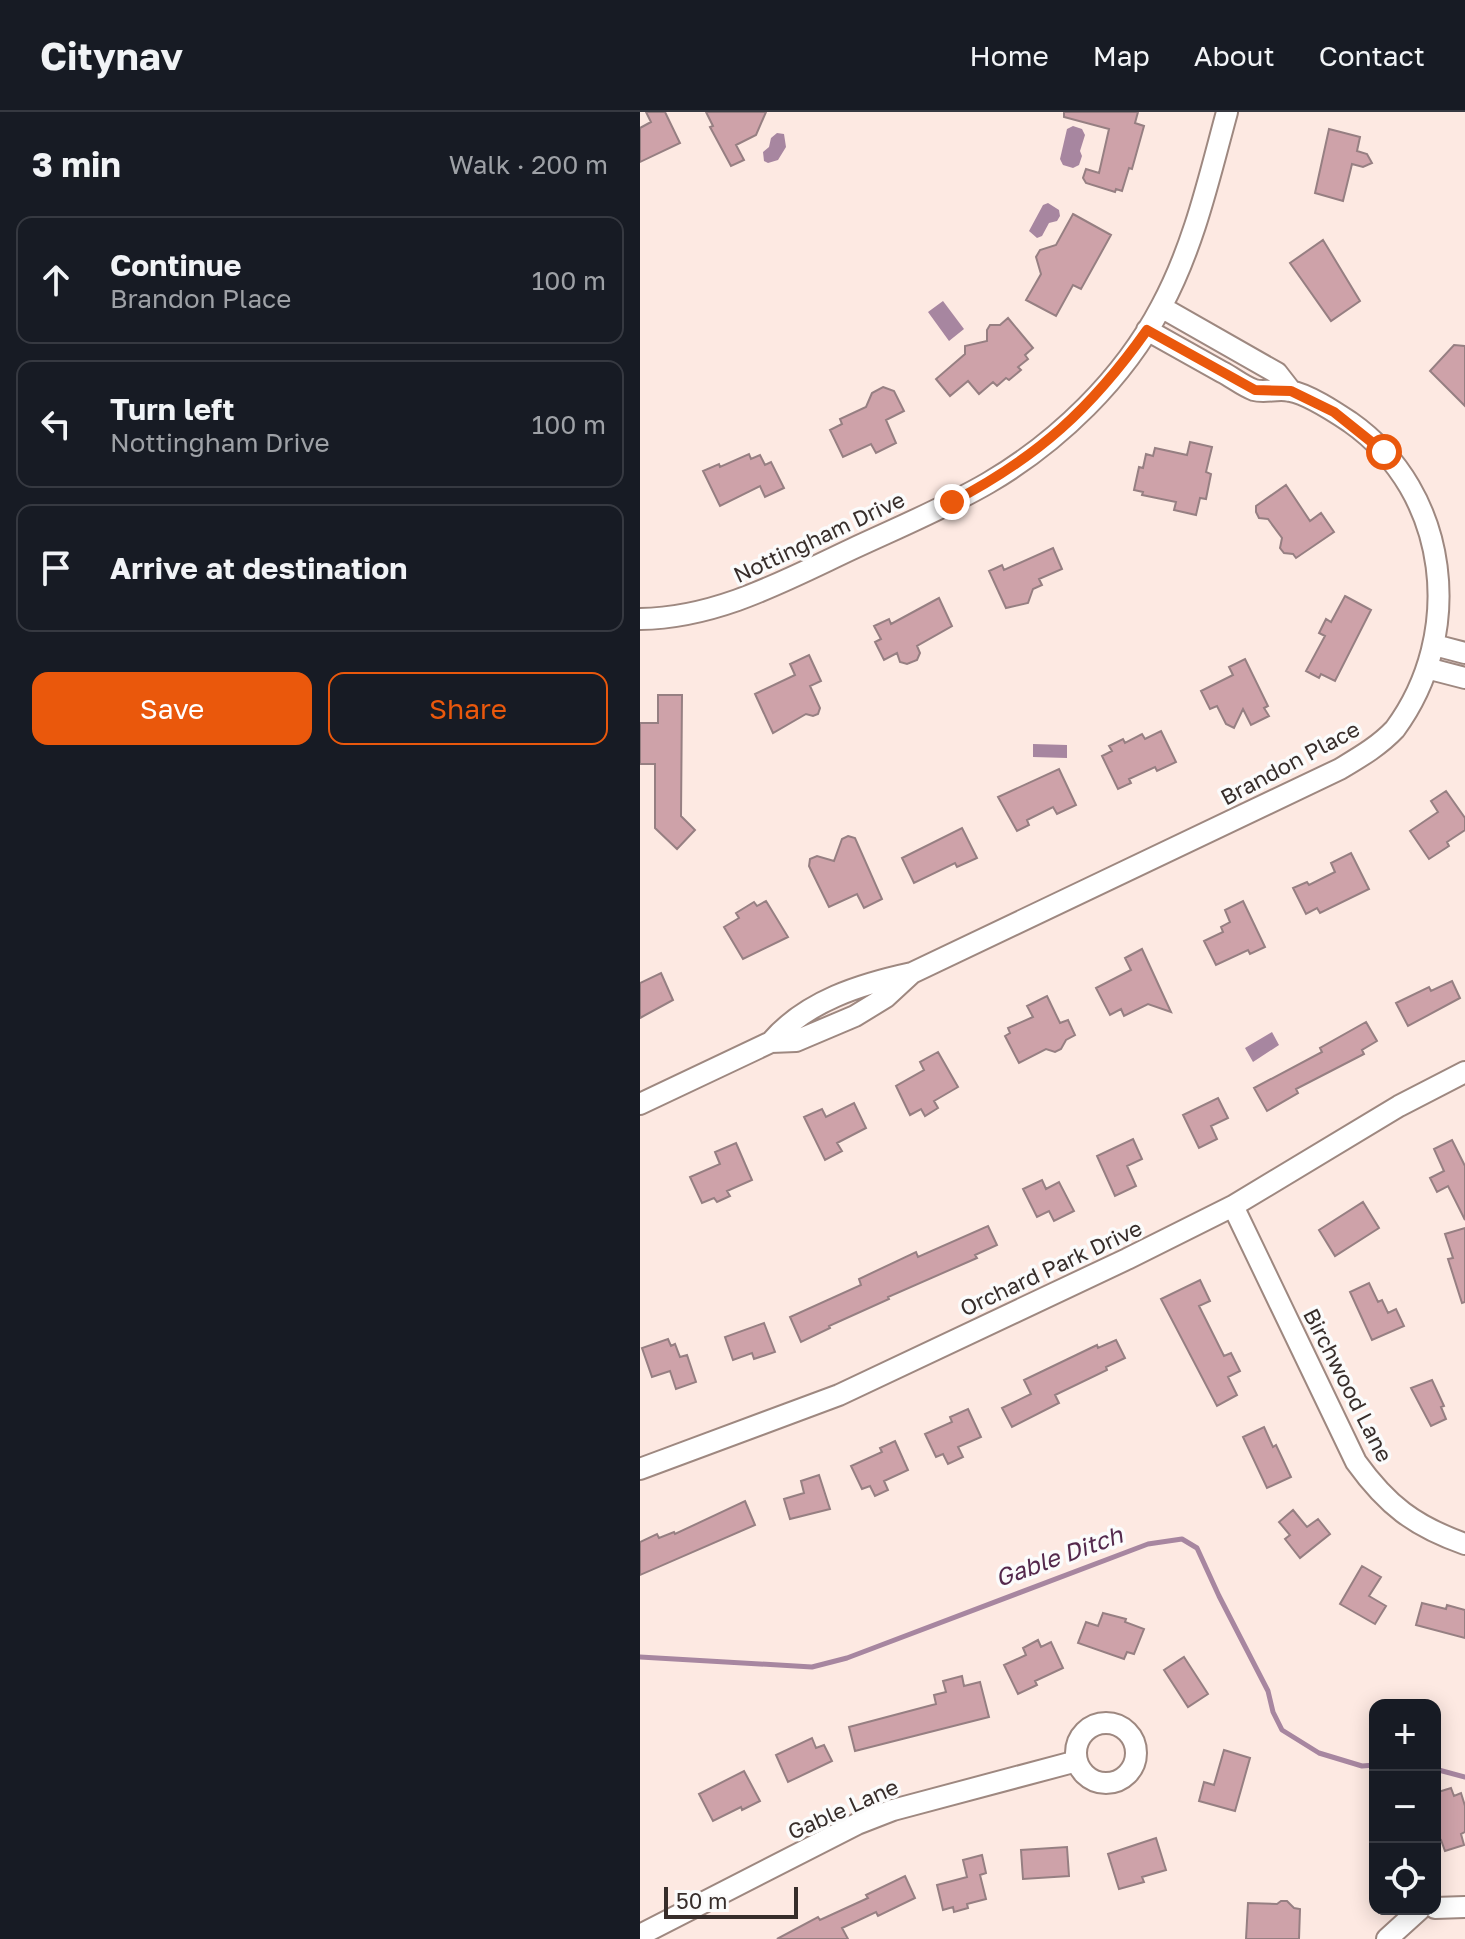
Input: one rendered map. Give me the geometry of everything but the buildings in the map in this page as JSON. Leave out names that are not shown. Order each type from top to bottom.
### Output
[{"type":"street","name":"Nottingham Drive","points":[[640,619],[686,614],[746,598],[988,483],[1022,461],[1075,417],[1112,378],[1161,307],[1192,236],[1227,112]]},
{"type":"street","name":"Brandon Place","points":[[1161,307],[1277,373],[1291,391]]},
{"type":"street","name":"Brandon Place","points":[[640,1104],[771,1042],[796,1041],[855,1016],[886,997],[912,973],[1340,769],[1369,752],[1394,730],[1414,705],[1434,670],[1442,647],[1447,613],[1446,581],[1441,548],[1422,504],[1399,468],[1369,437],[1334,412],[1291,391],[1255,390],[1147,330]]},
{"type":"street","points":[[1442,647],[1465,653]]},
{"type":"street","points":[[1434,670],[1465,678]]},
{"type":"street","name":"Orchard Park Drive","points":[[640,1469],[839,1395],[1233,1206],[1399,1106],[1465,1072]]},
{"type":"street","name":"Birchwood Lane","points":[[1233,1206],[1356,1462],[1374,1487],[1409,1518],[1436,1534],[1465,1544]]},
{"type":"street","name":"Gable Lane","points":[[640,1935],[857,1824],[893,1810],[1077,1761]]},
{"type":"street","points":[[1441,1908],[1465,1907]]},
{"type":"street","points":[[1387,1939],[1413,1915]]},
{"type":"shaded area","points":[[1073,126],[1082,129],[1085,135],[1079,165],[1073,168],[1063,165],[1060,159],[1067,129]]},
{"type":"shaded area","points":[[777,133],[784,134],[786,147],[778,160],[768,163],[764,161],[763,152]]},
{"type":"shaded area","points":[[1048,203],[1059,210],[1060,216],[1057,221],[1049,223],[1042,236],[1037,238],[1029,231],[1043,205]]},
{"type":"shaded area","points":[[943,301],[964,329],[949,341],[928,312]]},
{"type":"shaded area","points":[[1033,744],[1067,745],[1067,758],[1033,757]]},
{"type":"shaded area","points":[[1272,1032],[1279,1045],[1253,1062],[1245,1048]]},
{"type":"waterway","name":"Gable Ditch","points":[[640,1657],[812,1667],[847,1658],[1148,1544],[1182,1539],[1197,1548],[1268,1691],[1282,1730],[1319,1753],[1369,1765]]},
{"type":"waterway","name":"Gable Ditch","points":[[1441,1771],[1465,1777]]},
{"type":"route","points":[[952,502],[988,483],[1055,436],[1112,378],[1147,330],[1255,390],[1291,391],[1334,412],[1384,452]]}]
